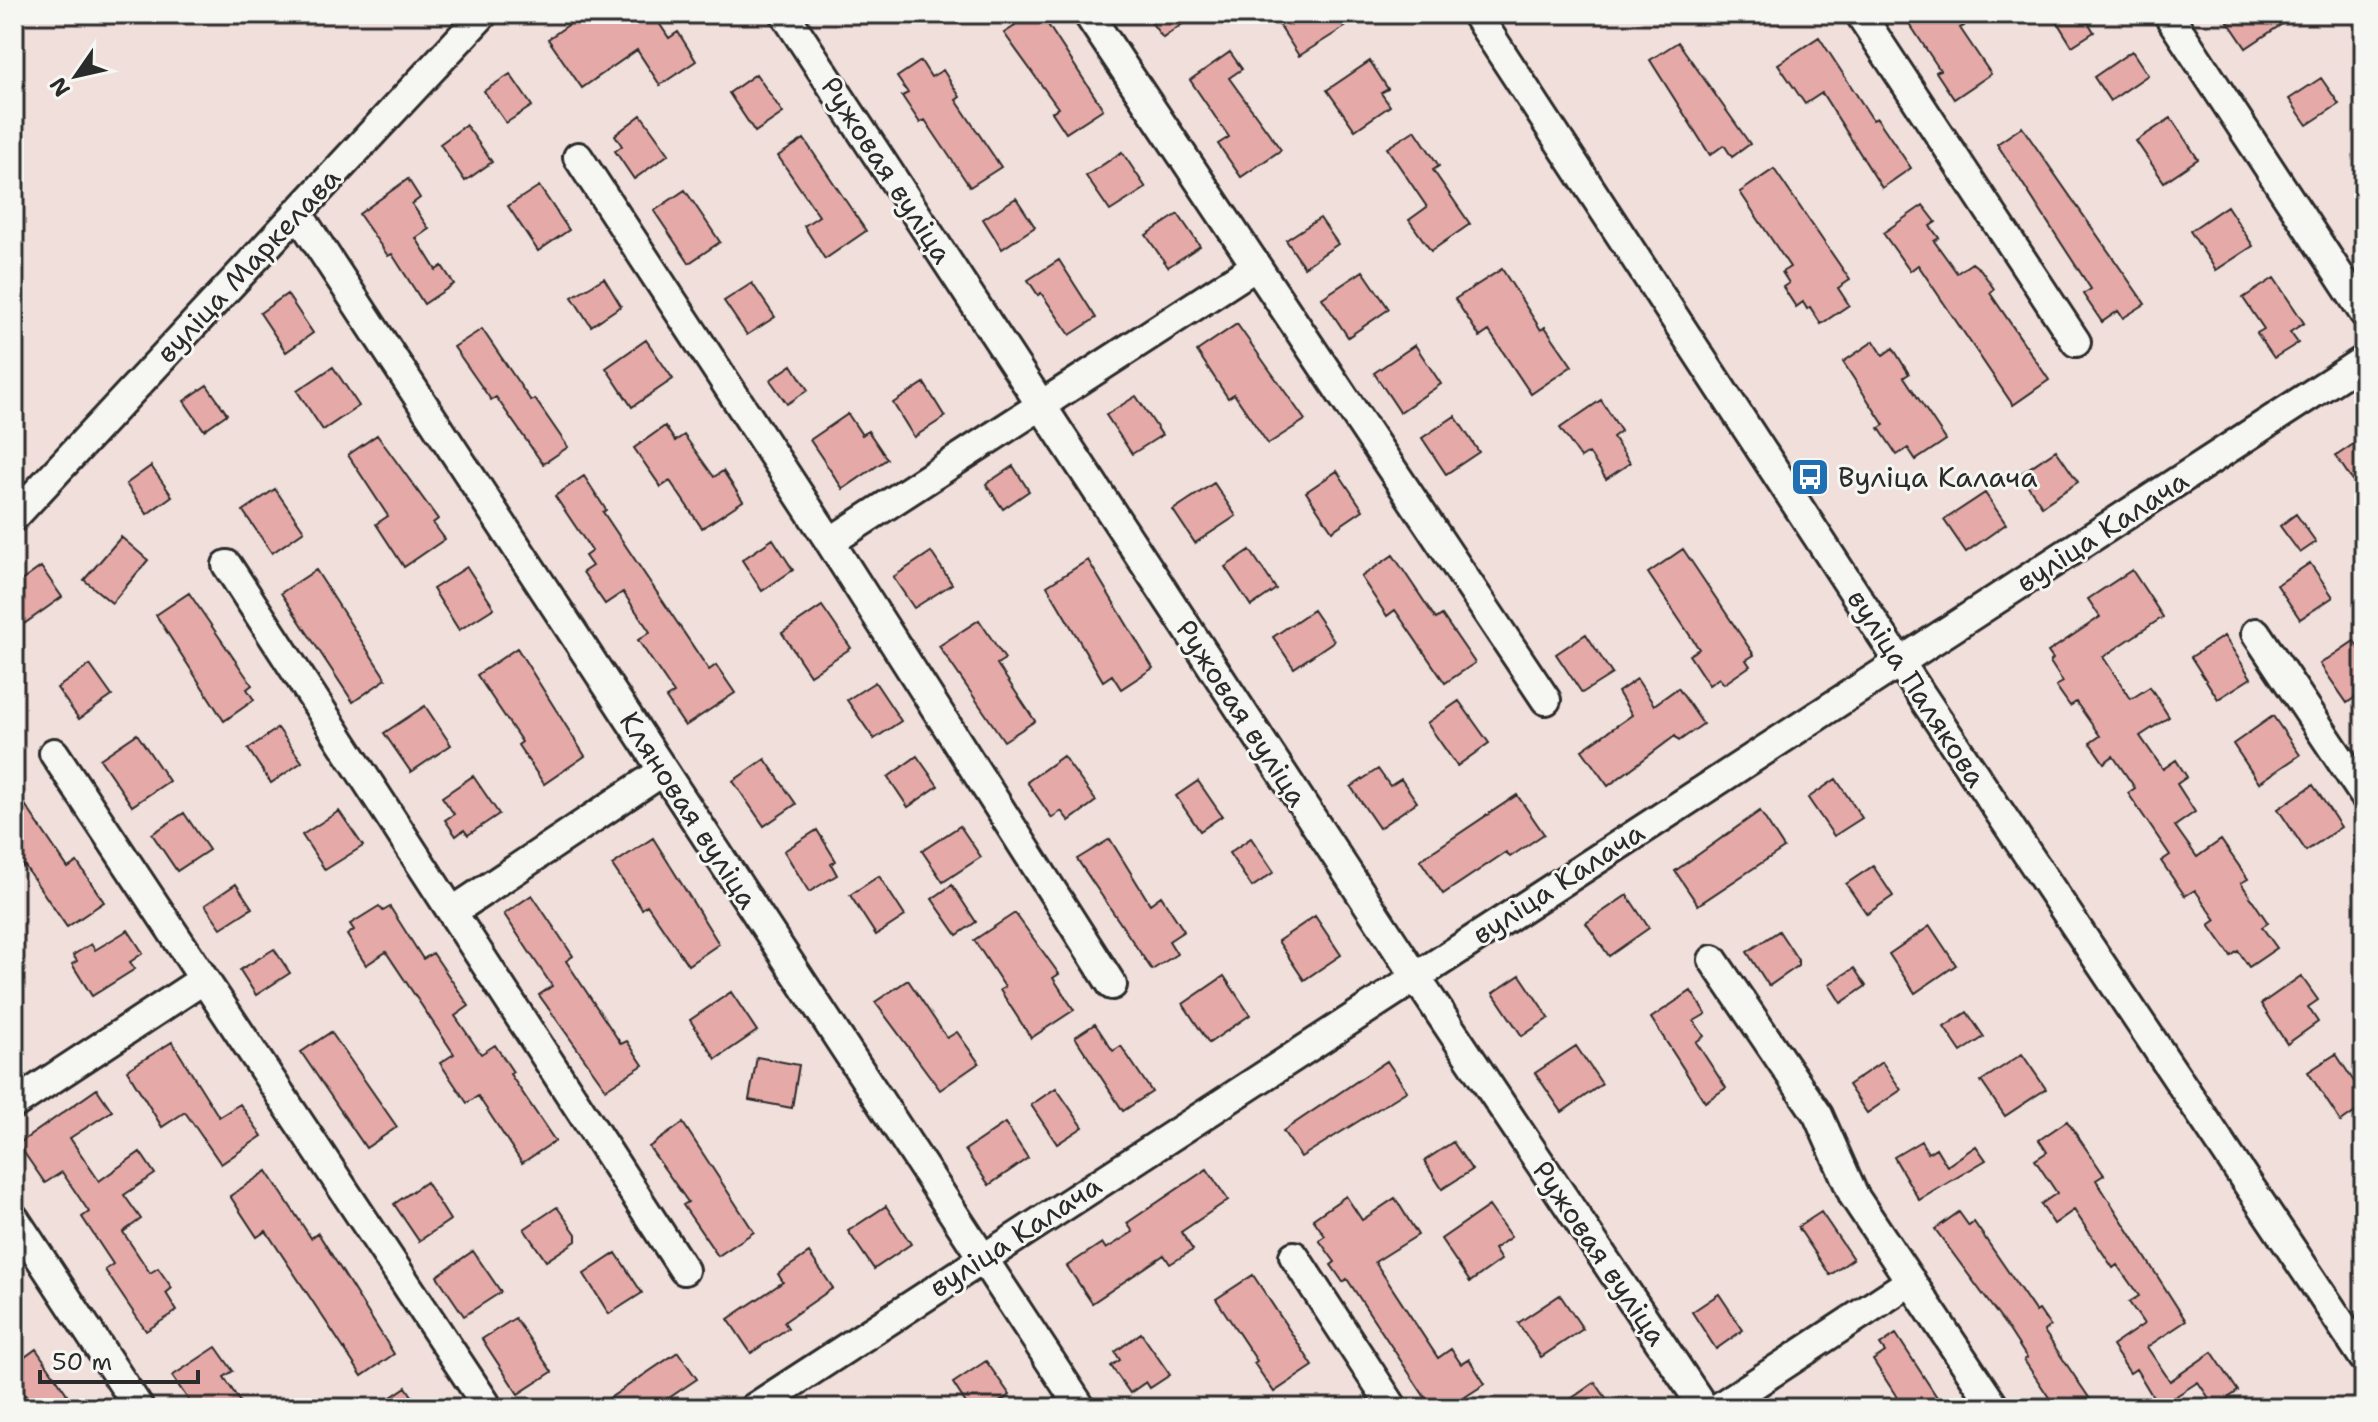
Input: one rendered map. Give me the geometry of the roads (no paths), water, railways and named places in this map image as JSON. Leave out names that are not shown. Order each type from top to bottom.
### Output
[{"type":"street","name":"вуліца Маркелава","points":[[14,517],[483,14]]},
{"type":"street","name":"Ружовая вуліца","points":[[785,14],[1415,976],[1704,1408]]},
{"type":"street","points":[[1088,14],[1546,700]]},
{"type":"street","name":"вуліца Палякова","points":[[1476,14],[1899,662],[2364,1358]]},
{"type":"street","points":[[1860,14],[2076,342]]},
{"type":"street","points":[[2168,14],[2364,313]]},
{"type":"street","points":[[578,157],[830,542],[1112,985]]},
{"type":"street","name":"Кляновая вуліца","points":[[297,212],[1081,1408]]},
{"type":"street","points":[[830,542],[1256,266]]},
{"type":"street","name":"вуліца Калача","points":[[754,1408],[2364,360]]},
{"type":"street","points":[[227,565],[684,1270]]},
{"type":"street","points":[[2256,633],[2364,795]]},
{"type":"street","points":[[54,753],[485,1403]]},
{"type":"street","points":[[452,912],[663,771]]},
{"type":"street","points":[[1713,960],[1818,1115],[1854,1196],[1995,1408]]},
{"type":"street","points":[[14,1104],[204,979]]},
{"type":"street","points":[[14,1218],[139,1408]]},
{"type":"street","points":[[1294,1256],[1393,1408]]},
{"type":"street","points":[[1718,1408],[1911,1281]]},
{"type":"place","name":"Вуліца Калача","points":[[1810,477]]}]
